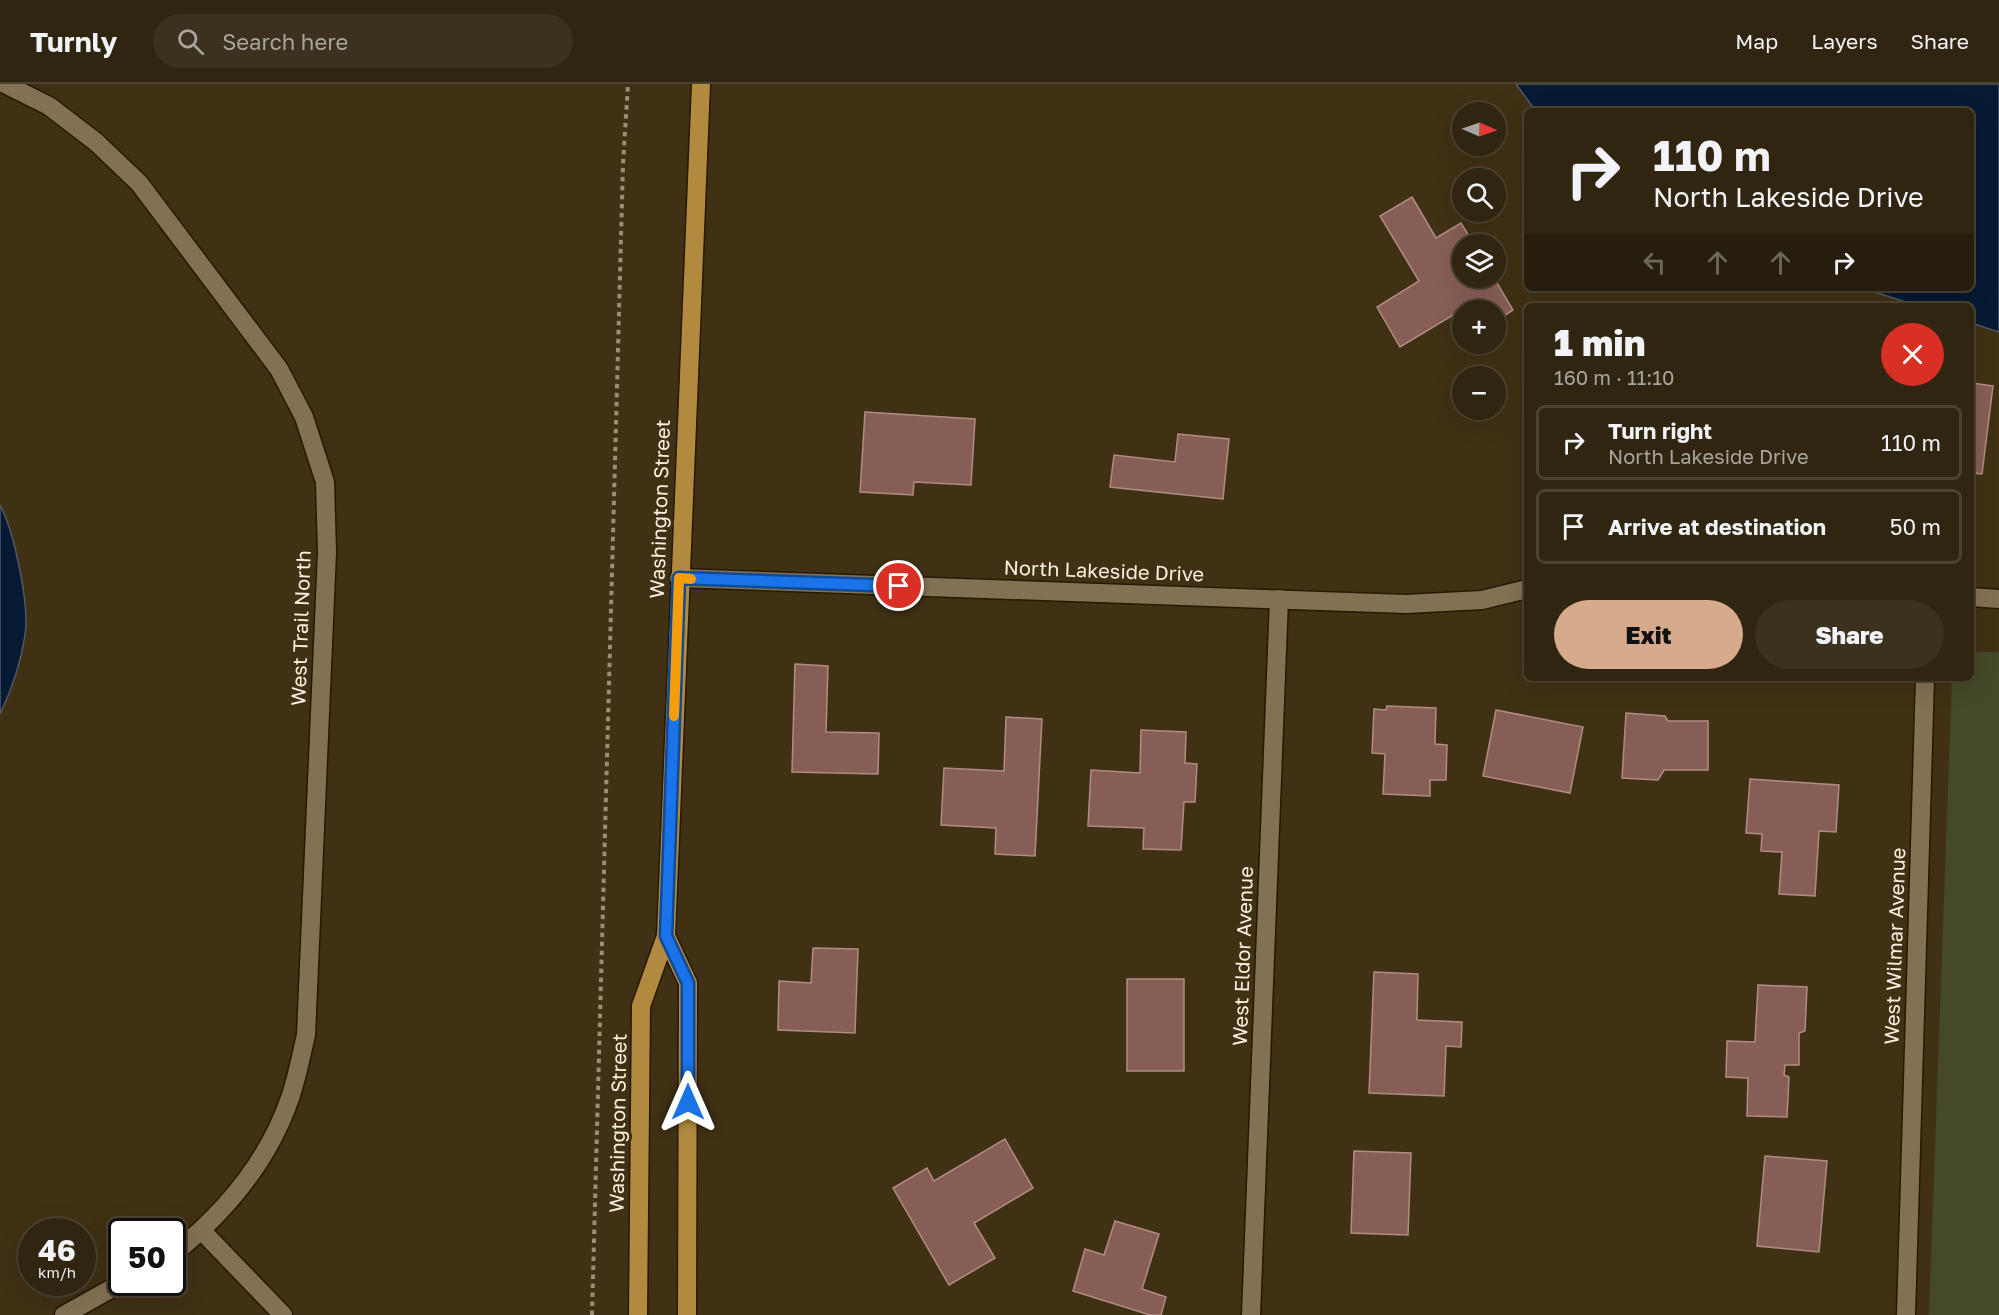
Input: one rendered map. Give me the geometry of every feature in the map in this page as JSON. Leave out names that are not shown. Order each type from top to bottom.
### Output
[{"type":"main road","name":"Washington Street","points":[[638,1315],[641,1005],[666,936],[701,84]]},
{"type":"main road","name":"Washington Street","points":[[666,936],[688,983],[687,1315]]},
{"type":"street","name":"West Trail North","points":[[5,84],[49,106],[96,142],[138,183],[279,369],[304,417],[325,482],[327,552],[306,1035],[290,1098],[264,1155],[240,1191],[202,1232],[186,1244]]},
{"type":"street","name":"North Lakeside Drive","points":[[679,578],[1406,604],[1482,600],[1524,590]]},
{"type":"street","points":[[1974,597],[1999,599]]},
{"type":"street","name":"West Eldor Avenue","points":[[1251,1315],[1279,599]]},
{"type":"street","name":"West Wilmar Avenue","points":[[1906,1315],[1925,681]]},
{"type":"street","points":[[202,1232],[283,1315]]},
{"type":"street","points":[[64,1315],[108,1290]]},
{"type":"path","points":[[592,1315],[622,200],[628,84]]},
{"type":"green space","points":[[1974,652],[1999,652],[1999,1315],[1929,1315],[1952,681],[1974,681]]},
{"type":"water","points":[[1516,84],[1999,84],[1999,332],[1974,324],[1974,303],[1909,303],[1871,291],[1974,291],[1974,108],[1532,108]]},
{"type":"water","points":[[0,505],[11,532],[20,569],[26,622],[18,665],[0,714]]},
{"type":"building","points":[[1412,197],[1436,238],[1461,223],[1468,234],[1452,234],[1452,288],[1500,288],[1513,310],[1506,315],[1506,300],[1452,300],[1452,316],[1400,347],[1377,307],[1419,281],[1380,216]]},
{"type":"building","points":[[1974,383],[1993,386],[1982,474],[1974,473]]},
{"type":"building","points":[[865,412],[975,419],[971,485],[914,482],[913,495],[860,492]]},
{"type":"building","points":[[1178,434],[1229,439],[1223,499],[1110,487],[1114,455],[1175,462]]},
{"type":"building","points":[[795,664],[828,666],[826,732],[879,733],[878,774],[792,772]]},
{"type":"building","points":[[1387,706],[1436,708],[1435,744],[1447,745],[1446,780],[1430,780],[1430,796],[1383,794],[1385,754],[1372,753],[1374,709],[1386,710]]},
{"type":"building","points":[[1496,710],[1583,727],[1570,793],[1483,776]]},
{"type":"building","points":[[1626,713],[1665,716],[1668,721],[1708,721],[1708,770],[1664,770],[1658,780],[1622,778]]},
{"type":"building","points":[[1006,717],[1042,719],[1035,856],[995,854],[996,828],[941,825],[944,768],[1004,771]]},
{"type":"building","points":[[1141,730],[1186,732],[1185,763],[1197,764],[1195,802],[1184,802],[1181,850],[1143,849],[1144,828],[1088,826],[1091,770],[1140,773]]},
{"type":"building","points":[[1750,779],[1839,785],[1836,832],[1819,831],[1815,896],[1779,894],[1782,852],[1761,851],[1762,834],[1746,833]]},
{"type":"building","points":[[813,948],[858,949],[855,1033],[778,1030],[779,981],[811,983]]},
{"type":"building","points":[[1374,972],[1418,974],[1417,1020],[1462,1022],[1461,1047],[1446,1046],[1444,1096],[1369,1093]]},
{"type":"building","points":[[1127,979],[1184,979],[1184,1071],[1127,1071]]},
{"type":"building","points":[[1758,985],[1807,987],[1805,1031],[1799,1033],[1799,1065],[1785,1065],[1784,1075],[1789,1077],[1787,1117],[1747,1116],[1748,1078],[1726,1077],[1727,1041],[1755,1042]]},
{"type":"building","points":[[1005,1139],[1033,1188],[974,1223],[995,1258],[949,1285],[893,1188],[927,1168],[934,1181]]},
{"type":"building","points":[[1354,1151],[1411,1153],[1408,1235],[1351,1233]]},
{"type":"building","points":[[1765,1156],[1827,1161],[1819,1252],[1757,1246]]},
{"type":"building","points":[[1115,1221],[1159,1234],[1142,1289],[1166,1297],[1161,1315],[1150,1315],[1073,1291],[1085,1249],[1104,1255]]},
{"type":"slow traffic","points":[[674,716],[679,578],[691,579]]},
{"type":"route","points":[[688,1102],[688,983],[666,936],[679,578],[899,586]]}]
